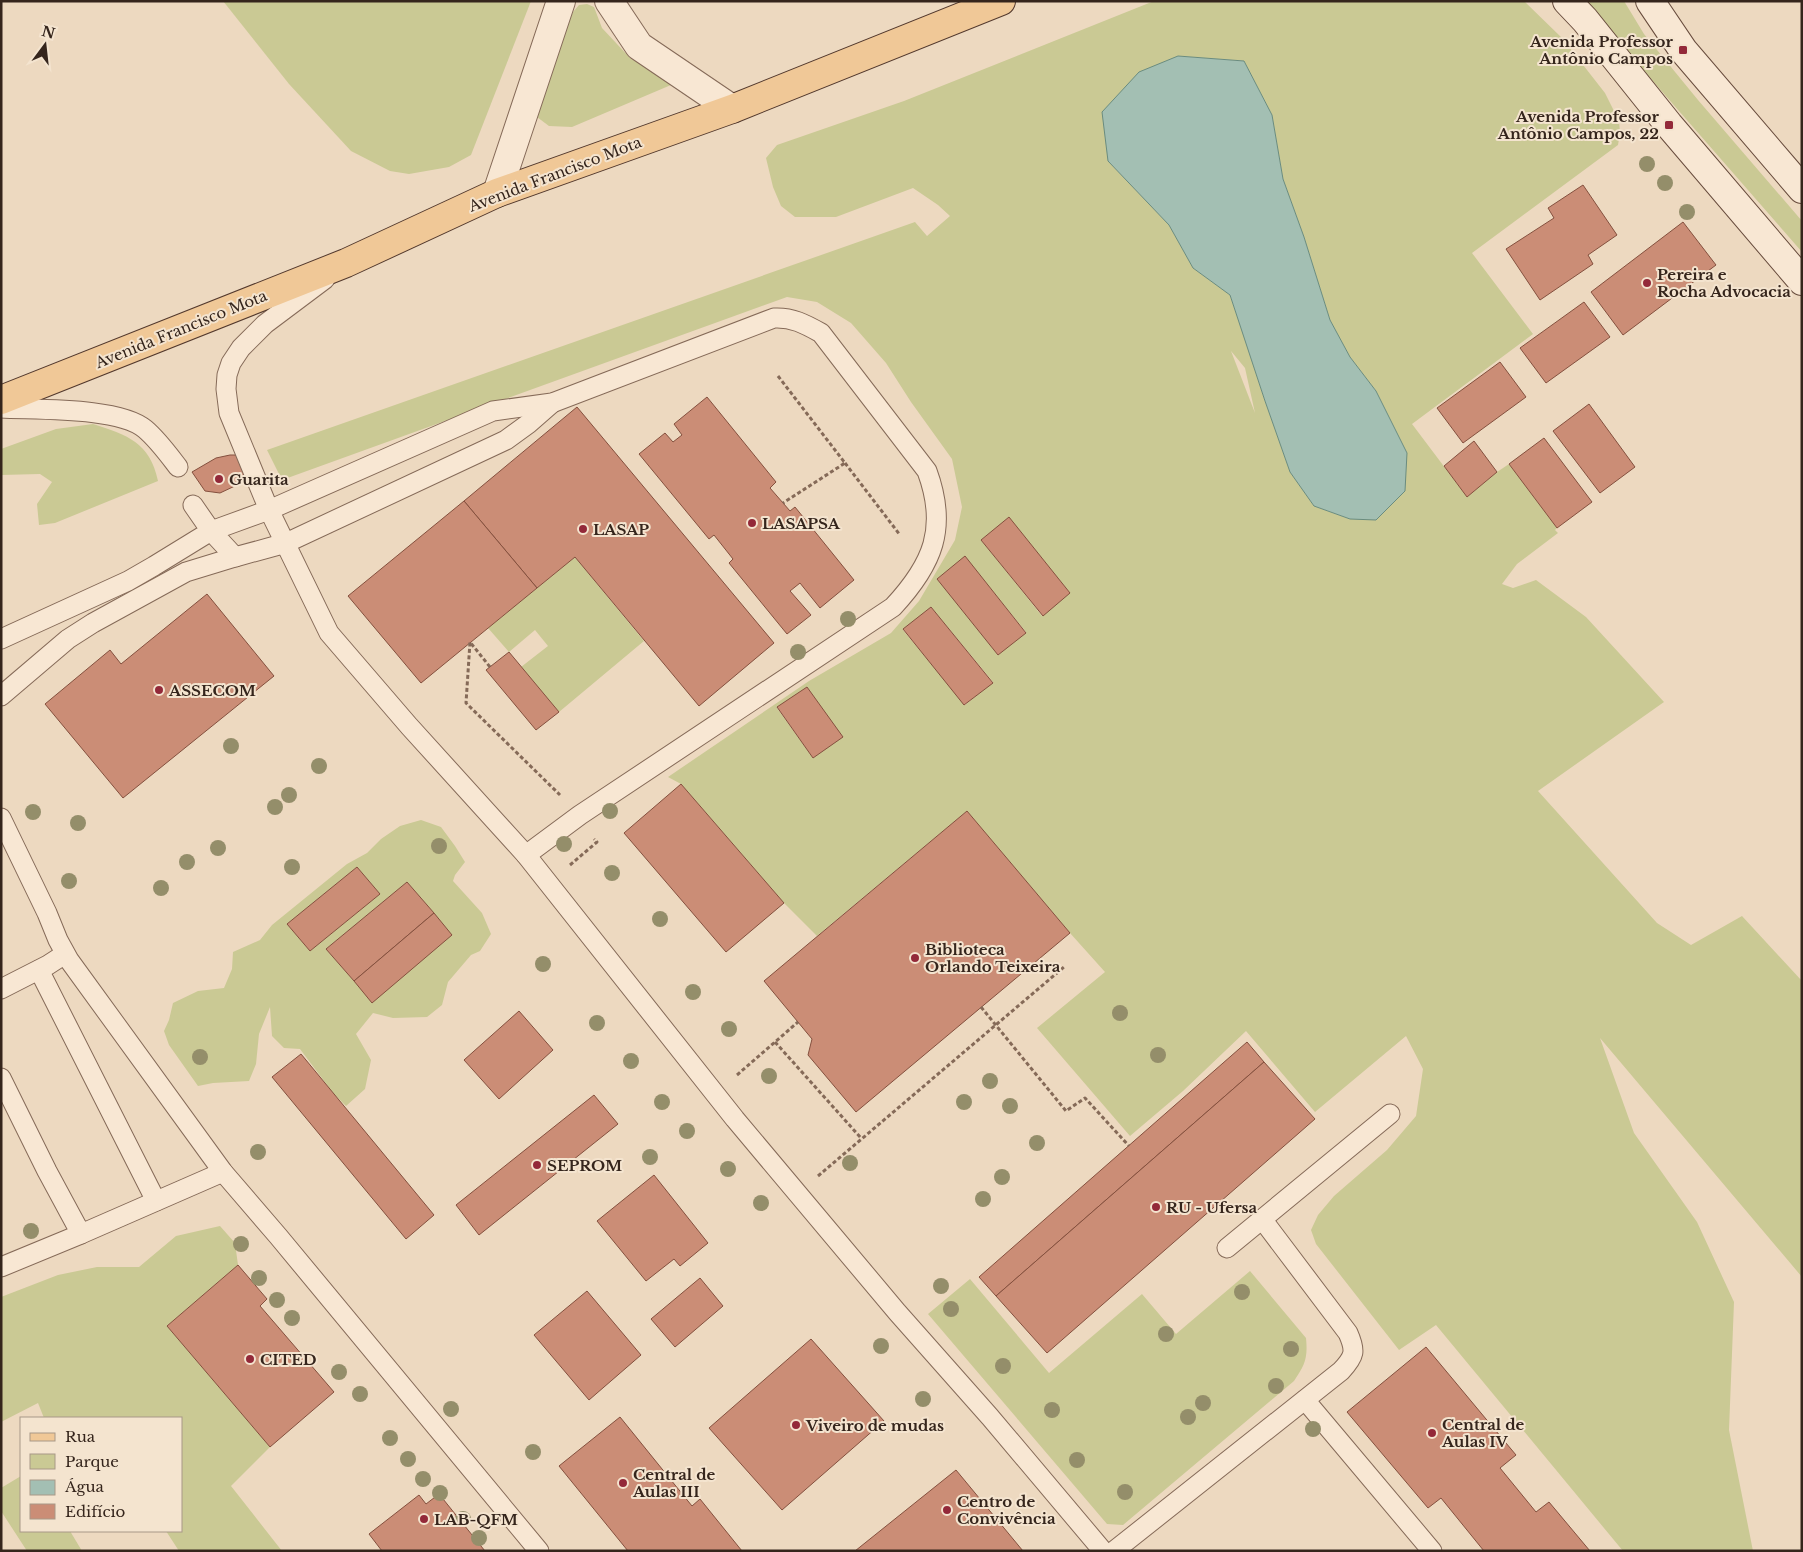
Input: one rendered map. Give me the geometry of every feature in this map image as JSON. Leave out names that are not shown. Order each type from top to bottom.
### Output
[{"type":"main road","name":"Avenida Francisco Mota","points":[[1,400],[346,263],[497,193],[732,109],[1001,1]]},
{"type":"street","points":[[497,193],[561,1]]},
{"type":"street","points":[[609,1],[639,46],[732,109]]},
{"type":"street","points":[[1567,1],[1585,20],[1669,125],[1802,281]]},
{"type":"street","points":[[1650,1],[1683,50],[1802,189]]},
{"type":"lane","points":[[346,263],[266,324],[241,348],[230,364],[226,389],[229,413],[268,510],[329,633],[409,726],[526,855],[742,1126],[897,1312],[990,1417],[1103,1551]]},
{"type":"lane","points":[[1,639],[128,580],[211,531],[268,510],[493,411],[552,403],[774,318],[786,317],[806,324],[821,333],[927,471],[934,490],[938,525],[924,566],[912,586],[893,607],[580,816],[526,855]]},
{"type":"lane","points":[[1,696],[68,639],[93,623],[186,572],[235,556],[286,544],[506,440],[552,403]]},
{"type":"lane","points":[[1,408],[84,412],[134,422],[155,439],[178,467]]},
{"type":"lane","points":[[193,505],[211,531],[235,556]]},
{"type":"lane","points":[[1,818],[66,954],[223,1172],[539,1551]]},
{"type":"lane","points":[[1,989],[66,954]]},
{"type":"lane","points":[[39,970],[156,1201]]},
{"type":"lane","points":[[1,1078],[81,1234]]},
{"type":"lane","points":[[1227,1248],[1390,1114]]},
{"type":"lane","points":[[1,1268],[223,1172]]},
{"type":"lane","points":[[1114,1551],[1342,1371],[1349,1363],[1353,1354],[1353,1346],[1348,1333],[1262,1219]]},
{"type":"lane","points":[[1305,1400],[1432,1551]]},
{"type":"path","points":[[778,376],[900,535]]},
{"type":"path","points":[[783,504],[844,463]]},
{"type":"path","points":[[490,667],[470,642],[466,704],[580,816]]},
{"type":"path","points":[[818,1177],[1064,967]]},
{"type":"path","points":[[981,1007],[997,1024],[1066,1112],[1085,1098],[1128,1146]]},
{"type":"path","points":[[735,1077],[798,1022]]},
{"type":"path","points":[[775,1042],[861,1139]]},
{"type":"green space","points":[[223,1],[531,1],[471,155],[449,167],[409,174],[390,171],[351,151],[289,84]]},
{"type":"green space","points":[[1154,1],[1524,1],[1562,38],[1605,93],[1619,121],[1618,145],[1472,253],[1533,334],[1412,424],[1467,497],[1509,464],[1557,528],[1555,530],[1558,533],[1517,564],[1502,584],[1513,588],[1536,580],[1586,617],[1664,702],[1538,791],[1657,923],[1691,945],[1742,916],[1802,981],[1802,1277],[1600,1038],[1634,1133],[1697,1222],[1734,1302],[1729,1430],[1753,1551],[1623,1551],[1436,1325],[1399,1350],[1316,1244],[1311,1230],[1318,1215],[1334,1196],[1387,1150],[1416,1116],[1423,1069],[1406,1036],[1315,1112],[1246,1031],[1183,1091],[1130,1136],[1037,1028],[1105,972],[967,811],[817,936],[784,903],[681,784],[668,777],[809,681],[891,633],[919,601],[955,540],[962,507],[952,459],[886,363],[851,323],[817,302],[787,297],[282,480],[267,450],[915,222],[927,236],[950,216],[938,205],[913,188],[836,217],[795,217],[781,206],[773,187],[766,158],[777,145],[904,101]],"holes":[[[1178,56],[1244,61],[1272,115],[1283,179],[1304,237],[1330,320],[1350,357],[1376,391],[1407,453],[1350,519],[1314,506],[1290,472],[1230,295],[1193,268],[1169,225],[1108,161]],[[1231,351],[1245,368],[1255,413]],[[1009,518],[1070,593],[1042,616],[981,540]],[[965,557],[1026,632],[998,655],[937,579]],[[931,607],[993,682],[965,705],[903,630]],[[807,687],[842,737],[813,758],[777,708]]]},
{"type":"green space","points":[[1583,1],[1624,1],[1644,34],[1802,221],[1802,252]]},
{"type":"green space","points":[[587,4],[594,7],[602,28],[631,59],[674,79],[671,85],[572,127],[549,126],[537,117],[537,101],[573,12],[579,5]]},
{"type":"green space","points":[[93,424],[126,437],[143,449],[149,457],[158,481],[55,523],[39,525],[37,504],[52,482],[40,474],[1,475],[1,449],[56,429]]},
{"type":"green space","points":[[575,557],[644,641],[559,712],[521,667],[548,646],[535,630],[509,652],[488,628]]},
{"type":"green space","points":[[421,820],[441,827],[465,862],[455,875],[453,881],[482,913],[491,934],[480,951],[471,955],[448,982],[442,1005],[427,1017],[393,1018],[373,1013],[356,1034],[371,1060],[365,1089],[346,1106],[333,1093],[300,1049],[284,1048],[272,1036],[270,1007],[259,1034],[256,1064],[249,1081],[213,1083],[198,1086],[169,1045],[164,1031],[173,1003],[198,991],[224,988],[232,969],[233,952],[260,940],[272,925],[347,864],[367,853],[381,839],[400,826]],"holes":[[[357,867],[380,894],[310,951],[287,924]],[[407,882],[434,913],[354,981],[326,949]]]},
{"type":"green space","points":[[220,1226],[235,1243],[238,1265],[167,1326],[270,1447],[231,1486],[282,1551],[179,1551],[167,1532],[182,1532],[182,1417],[44,1417],[38,1403],[1,1422],[1,1297],[58,1275],[97,1267],[139,1267],[176,1236]]},
{"type":"green space","points":[[1250,1271],[1306,1338],[1307,1351],[1301,1370],[1294,1381],[1123,1525],[1107,1524],[928,1314],[970,1279],[1049,1373],[1142,1294],[1176,1334]]},
{"type":"green space","points":[[20,1477],[20,1532],[71,1532],[82,1551],[27,1551],[1,1511],[1,1488]]},
{"type":"water","points":[[1178,56],[1244,61],[1272,115],[1283,179],[1304,237],[1330,320],[1350,357],[1376,391],[1407,453],[1405,491],[1376,520],[1350,519],[1314,506],[1290,472],[1230,295],[1193,268],[1169,225],[1108,161],[1102,112],[1139,72]]},
{"type":"building","points":[[1583,185],[1617,235],[1588,255],[1593,264],[1540,300],[1506,249],[1554,218],[1548,208]]},
{"type":"building","name":"Pereira e Rocha Advocacia","points":[[1683,222],[1716,265],[1623,335],[1591,292]]},
{"type":"building","points":[[1584,302],[1610,337],[1546,383],[1520,348]]},
{"type":"building","points":[[1500,362],[1526,397],[1463,443],[1437,408]]},
{"type":"building","name":"LASAPSA","points":[[707,397],[776,482],[770,488],[790,511],[795,507],[854,580],[820,608],[800,583],[790,591],[811,615],[787,634],[729,563],[733,559],[714,535],[709,539],[639,454],[665,433],[673,442],[682,435],[674,424]]},
{"type":"building","points":[[1589,404],[1635,467],[1600,493],[1553,431]]},
{"type":"building","name":"LASAP","points":[[577,407],[774,643],[699,706],[575,557],[537,588],[464,501]]},
{"type":"building","points":[[1544,438],[1592,502],[1557,528],[1509,464]]},
{"type":"building","points":[[1474,441],[1497,472],[1467,497],[1444,466]]},
{"type":"building","name":"Guarita","points":[[238,455],[246,472],[237,485],[220,493],[205,491],[192,472],[216,458]]},
{"type":"building","points":[[464,501],[537,588],[421,683],[348,596]]},
{"type":"building","points":[[1009,517],[1070,593],[1043,616],[981,540]]},
{"type":"building","points":[[965,556],[1026,633],[998,655],[937,579]]},
{"type":"building","name":"ASSECOM","points":[[207,594],[274,676],[123,798],[45,704],[110,650],[121,664]]},
{"type":"building","points":[[931,607],[993,683],[964,705],[903,629]]},
{"type":"building","points":[[509,652],[559,712],[536,730],[486,670]]},
{"type":"building","points":[[807,687],[843,737],[813,758],[777,707]]},
{"type":"building","points":[[681,784],[784,903],[726,952],[624,833]]},
{"type":"building","name":"Biblioteca Orlando Teixeira","points":[[967,811],[1070,933],[856,1112],[808,1055],[812,1039],[764,981]]},
{"type":"building","points":[[357,867],[380,894],[310,951],[287,924]]},
{"type":"building","points":[[407,882],[434,913],[354,981],[326,949]]},
{"type":"building","points":[[434,913],[452,935],[372,1003],[354,981]]},
{"type":"building","points":[[519,1011],[553,1050],[499,1099],[464,1060]]},
{"type":"building","points":[[1247,1042],[1264,1062],[996,1296],[979,1277]]},
{"type":"building","points":[[301,1054],[434,1215],[406,1239],[272,1077]]},
{"type":"building","name":"RU - Ufersa","points":[[1264,1062],[1315,1119],[1047,1353],[996,1296]]},
{"type":"building","name":"SEPROM","points":[[594,1095],[618,1124],[479,1235],[456,1205]]},
{"type":"building","points":[[654,1175],[708,1243],[680,1266],[674,1259],[646,1281],[597,1221]]},
{"type":"building","name":"CITED","points":[[238,1265],[267,1299],[260,1306],[334,1392],[270,1447],[167,1326]]},
{"type":"building","points":[[700,1278],[723,1306],[675,1347],[651,1319]]},
{"type":"building","points":[[587,1291],[641,1355],[589,1400],[534,1335]]},
{"type":"building","name":"Viveiro de mudas","points":[[811,1339],[884,1421],[782,1510],[709,1428]]},
{"type":"building","name":"Central de Aulas IV","points":[[1426,1347],[1516,1455],[1500,1468],[1536,1512],[1549,1502],[1590,1551],[1484,1551],[1441,1498],[1428,1508],[1347,1412]]},
{"type":"building","name":"Central de Aulas III","points":[[620,1417],[692,1506],[700,1499],[742,1551],[628,1551],[559,1466]]},
{"type":"building","name":"Centro de Convivência","points":[[956,1470],[1023,1551],[855,1551]]},
{"type":"building","name":"LAB-QFM","points":[[439,1494],[485,1551],[382,1551],[369,1534],[419,1495],[426,1504]]},
{"type":"place","name":"Avenida Professor Antônio Campos","points":[[1683,50]]},
{"type":"place","name":"Avenida Professor Antônio Campos, 22","points":[[1669,125]]},
{"type":"place","name":"Pereira e Rocha Advocacia","points":[[1647,283]]},
{"type":"place","name":"Guarita","points":[[219,479]]},
{"type":"place","name":"LASAPSA","points":[[752,523]]},
{"type":"place","name":"LASAP","points":[[583,529]]},
{"type":"place","name":"ASSECOM","points":[[159,690]]},
{"type":"place","name":"Biblioteca Orlando Teixeira","points":[[915,958]]},
{"type":"place","name":"SEPROM","points":[[537,1165]]},
{"type":"place","name":"RU - Ufersa","points":[[1156,1207]]},
{"type":"place","name":"CITED","points":[[250,1359]]},
{"type":"place","name":"Viveiro de mudas","points":[[796,1425]]},
{"type":"place","name":"Central de Aulas IV","points":[[1432,1433]]},
{"type":"place","name":"Central de Aulas III","points":[[623,1483]]},
{"type":"place","name":"Centro de Convivência","points":[[947,1510]]},
{"type":"place","name":"LAB-QFM","points":[[424,1519]]}]
